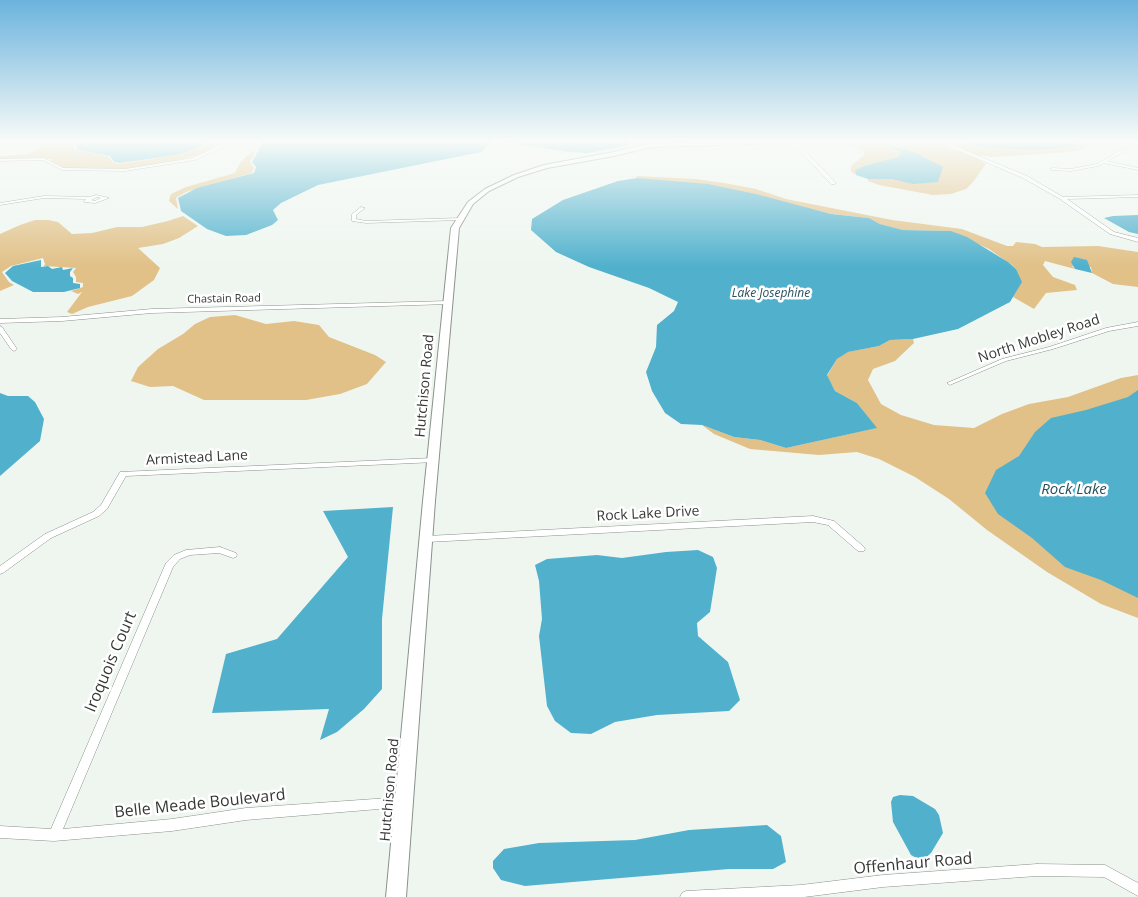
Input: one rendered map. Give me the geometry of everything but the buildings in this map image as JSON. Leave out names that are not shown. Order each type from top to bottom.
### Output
[{"type":"street","name":"Hutchison Road","points":[[396,897],[433,460],[455,228],[470,203],[487,190],[502,183]]},
{"type":"street","points":[[1034,183],[1062,198],[1112,234],[1138,240]]},
{"type":"street","points":[[1062,198],[1138,196]]},
{"type":"street","points":[[0,204],[44,197],[88,198]]},
{"type":"street","points":[[363,208],[354,214],[354,220],[366,222],[460,219]]},
{"type":"street","name":"Chastain Road","points":[[0,322],[152,311],[448,303]]},
{"type":"street","name":"North Mobley Road","points":[[950,383],[1004,360],[1051,348],[1108,329],[1138,324]]},
{"type":"street","points":[[0,328],[14,349]]},
{"type":"street","name":"Armistead Lane","points":[[0,572],[48,536],[96,514],[104,507],[122,474],[433,460]]},
{"type":"street","name":"Rock Lake Drive","points":[[427,539],[813,519],[831,523],[861,549]]},
{"type":"street","name":"Iroquois Court","points":[[54,835],[168,565],[177,557],[189,552],[220,550],[233,555]]},
{"type":"street","name":"Belle Meade Boulevard","points":[[0,832],[54,835],[172,825],[246,814],[403,802]]},
{"type":"street","name":"Offenhaur Road","points":[[686,897],[802,891],[883,881],[1037,870],[1104,871],[1138,890]]},
{"type":"shaded area","points":[[200,183],[218,183],[186,192],[176,198],[178,209],[169,201],[171,194]]},
{"type":"shaded area","points":[[683,183],[724,183],[756,189],[786,199],[892,220],[962,229],[1007,246],[1013,246],[1016,242],[1035,244],[1042,247],[1098,246],[1138,252],[1138,287],[1113,284],[1092,273],[1091,267],[1072,266],[1075,269],[1045,261],[1043,265],[1053,277],[1075,285],[1077,290],[1046,293],[1034,309],[1013,297],[1020,284],[1016,269],[1012,265],[989,249],[951,231],[903,230],[880,224],[869,218],[831,214],[722,187]]},
{"type":"shaded area","points":[[873,183],[972,183],[966,189],[951,194],[933,195]]},
{"type":"shaded area","points":[[183,216],[198,226],[179,238],[163,244],[138,248],[160,268],[154,280],[132,296],[88,307],[72,314],[67,312],[82,292],[78,294],[71,291],[83,287],[83,283],[76,282],[73,272],[76,268],[44,266],[43,258],[11,266],[2,272],[9,282],[14,285],[0,291],[0,234],[20,225],[35,220],[48,220],[58,222],[72,234],[92,233],[117,227],[142,227]]},
{"type":"shaded area","points":[[235,315],[266,324],[294,321],[319,325],[329,337],[375,355],[386,362],[367,384],[340,394],[306,400],[204,400],[173,386],[150,387],[131,381],[138,367],[158,349],[183,334],[195,324],[210,317]]},
{"type":"shaded area","points":[[913,339],[914,343],[895,361],[873,369],[868,380],[881,404],[901,415],[934,425],[974,428],[1002,414],[1029,404],[1068,397],[1121,378],[1138,375],[1138,618],[1101,604],[1047,572],[987,530],[949,499],[915,477],[879,459],[857,452],[819,455],[750,449],[714,434],[702,425],[734,437],[760,440],[786,448],[876,428],[857,403],[835,391],[827,376],[837,359],[847,352],[879,346],[890,340]]},
{"type":"water","points":[[217,183],[329,183],[318,185],[281,203],[273,210],[278,220],[272,225],[246,235],[226,236],[207,229],[181,211],[178,198],[197,188]]},
{"type":"water","name":"Lake Josephine","points":[[613,183],[708,184],[756,194],[831,214],[869,218],[880,224],[903,230],[951,231],[967,237],[1008,262],[1016,269],[1022,282],[1010,302],[958,329],[913,339],[890,340],[879,346],[848,352],[837,359],[827,375],[835,391],[857,403],[877,428],[786,448],[760,440],[734,437],[702,425],[681,424],[665,413],[652,391],[646,372],[656,347],[657,325],[674,311],[678,302],[649,288],[589,267],[556,252],[531,230],[532,219],[563,200]]},
{"type":"water","points":[[1138,215],[1138,234],[1129,232],[1104,218],[1113,216]]},
{"type":"water","points":[[1074,257],[1087,260],[1092,273],[1075,269],[1071,262]]},
{"type":"water","points":[[41,260],[41,267],[48,266],[52,269],[62,267],[63,270],[73,268],[70,276],[73,278],[73,283],[80,284],[80,288],[64,292],[33,292],[12,281],[5,273],[13,266]]},
{"type":"water","name":"Rock Lake","points":[[1138,390],[1138,598],[1101,580],[1065,567],[1032,538],[998,514],[985,493],[996,470],[1019,456],[1035,432],[1051,418],[1128,397]]},
{"type":"water","points":[[0,393],[8,396],[28,396],[35,402],[44,419],[40,441],[0,476]]},
{"type":"water","points":[[393,507],[382,619],[382,689],[364,709],[337,732],[320,740],[329,709],[212,713],[226,654],[277,639],[348,557],[323,511]]},
{"type":"water","points":[[698,550],[713,557],[717,568],[710,612],[697,623],[698,636],[728,662],[740,700],[729,711],[657,715],[615,722],[591,734],[571,733],[555,721],[547,706],[539,636],[542,619],[539,581],[535,565],[547,559],[597,555],[622,558]]},
{"type":"water","points":[[900,795],[913,796],[935,809],[939,815],[943,833],[931,853],[922,861],[911,855],[893,822],[891,802],[893,797]]},
{"type":"water","points":[[767,825],[781,836],[786,862],[773,869],[729,869],[525,886],[501,880],[493,868],[493,861],[504,849],[539,843],[635,840],[689,830]]}]
